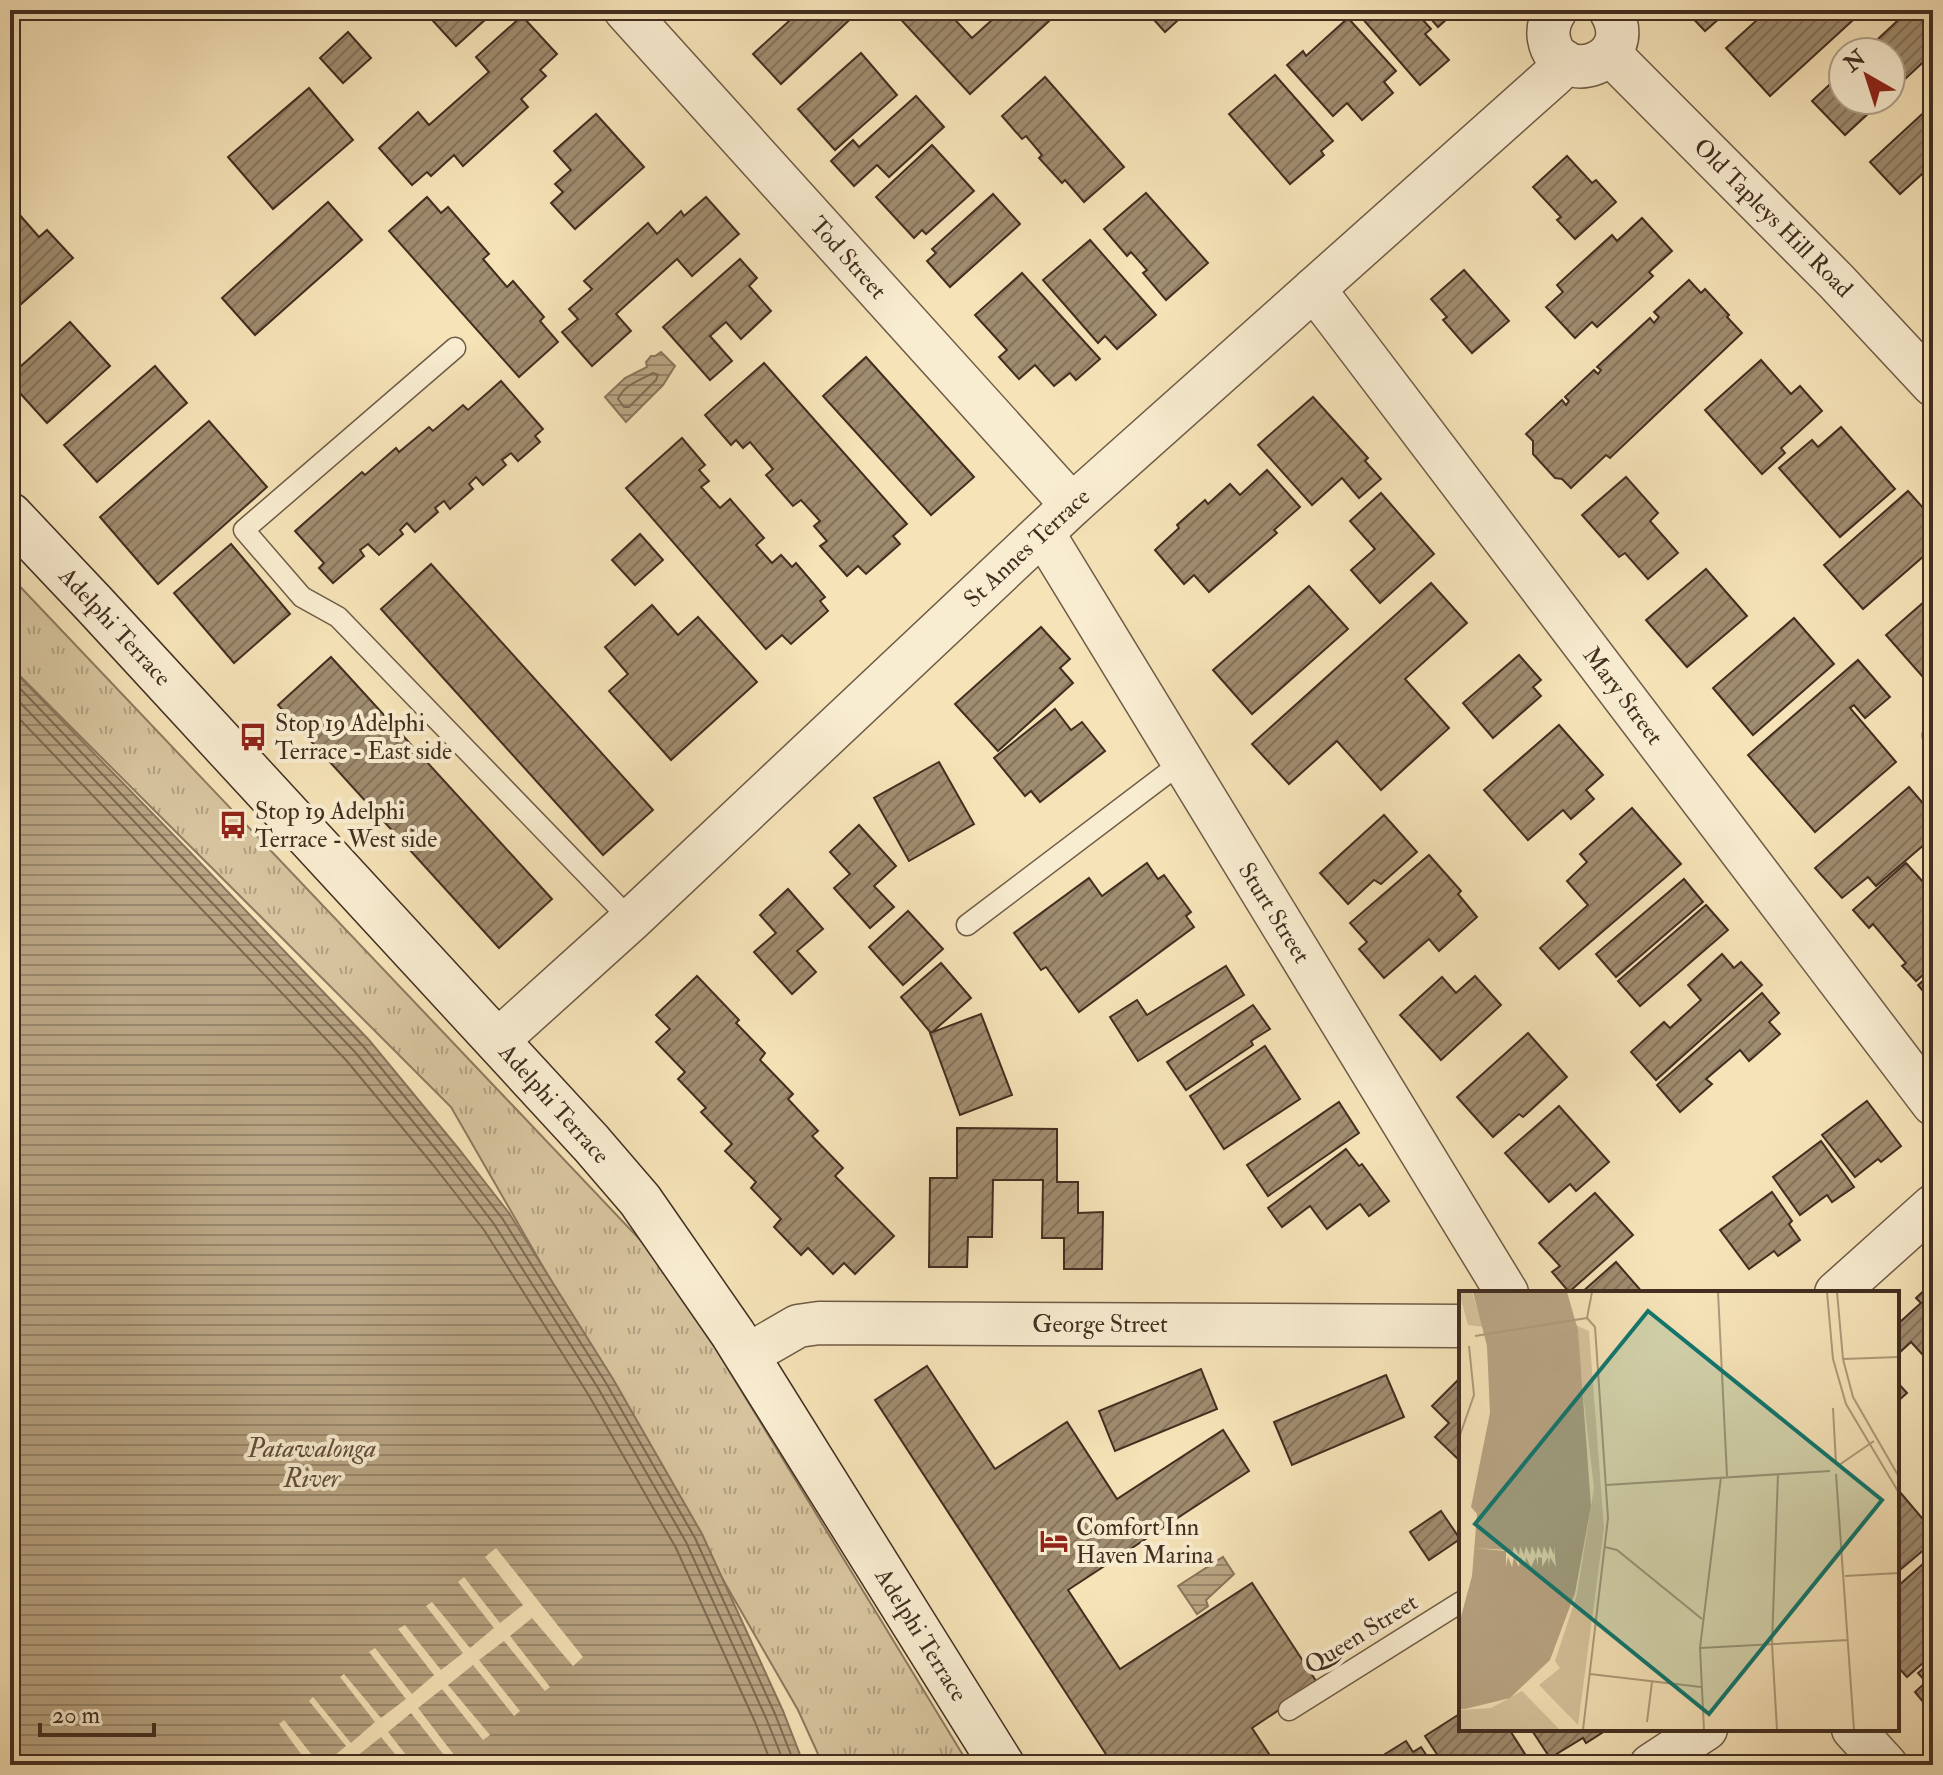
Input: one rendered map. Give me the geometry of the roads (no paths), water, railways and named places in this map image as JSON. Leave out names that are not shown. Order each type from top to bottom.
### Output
[{"type":"street","name":"Tod Street","points":[[625,10],[1057,519]]},
{"type":"street","points":[[1556,10],[1549,23],[1550,45],[1558,57],[1568,64],[1582,67],[1601,62],[1610,54],[1617,40],[1616,21],[1610,10]]},
{"type":"street","name":"Old Tapleys Hill Road","points":[[1610,54],[1836,281],[1933,385]]},
{"type":"street","name":"St Annes Terrace","points":[[497,1041],[631,920],[1057,519],[1555,74],[1564,61]]},
{"type":"street","name":"Mary Street","points":[[1314,289],[1933,1104]]},
{"type":"street","name":"Adelphi Terrace","points":[[10,515],[591,1143],[640,1200],[746,1356],[1002,1765]]},
{"type":"street","name":"Sturt Street","points":[[1057,519],[1182,762],[1506,1291]]},
{"type":"street","points":[[1838,1291],[1933,1206]]},
{"type":"street","name":"George Street","points":[[746,1356],[798,1326],[819,1323],[1459,1326]]},
{"type":"street","points":[[1651,1765],[1703,1731]]},
{"type":"street","points":[[1855,1731],[1886,1765]]},
{"type":"lane","points":[[455,348],[244,530],[302,597],[338,617],[631,920]]},
{"type":"lane","points":[[967,925],[1182,762]]},
{"type":"lane","name":"Queen Street","points":[[1289,1710],[1459,1603]]},
{"type":"water","points":[[661,352],[675,366],[663,385],[626,422],[605,397],[625,378],[647,367],[646,362],[651,356]]},
{"type":"water","name":"Patawalonga River","points":[[10,667],[369,1040],[509,1213],[613,1379],[702,1534],[783,1711],[804,1765],[10,1765]]},
{"type":"water","points":[[1223,1557],[1234,1574],[1206,1600],[1208,1606],[1197,1614],[1178,1586]]},
{"type":"place","name":"Stop 19 Adelphi Terrace - East side","points":[[253,737]]},
{"type":"place","name":"Stop 19 Adelphi Terrace - West side","points":[[233,825]]},
{"type":"place","name":"Comfort Inn Haven Marina","points":[[1054,1541]]}]
